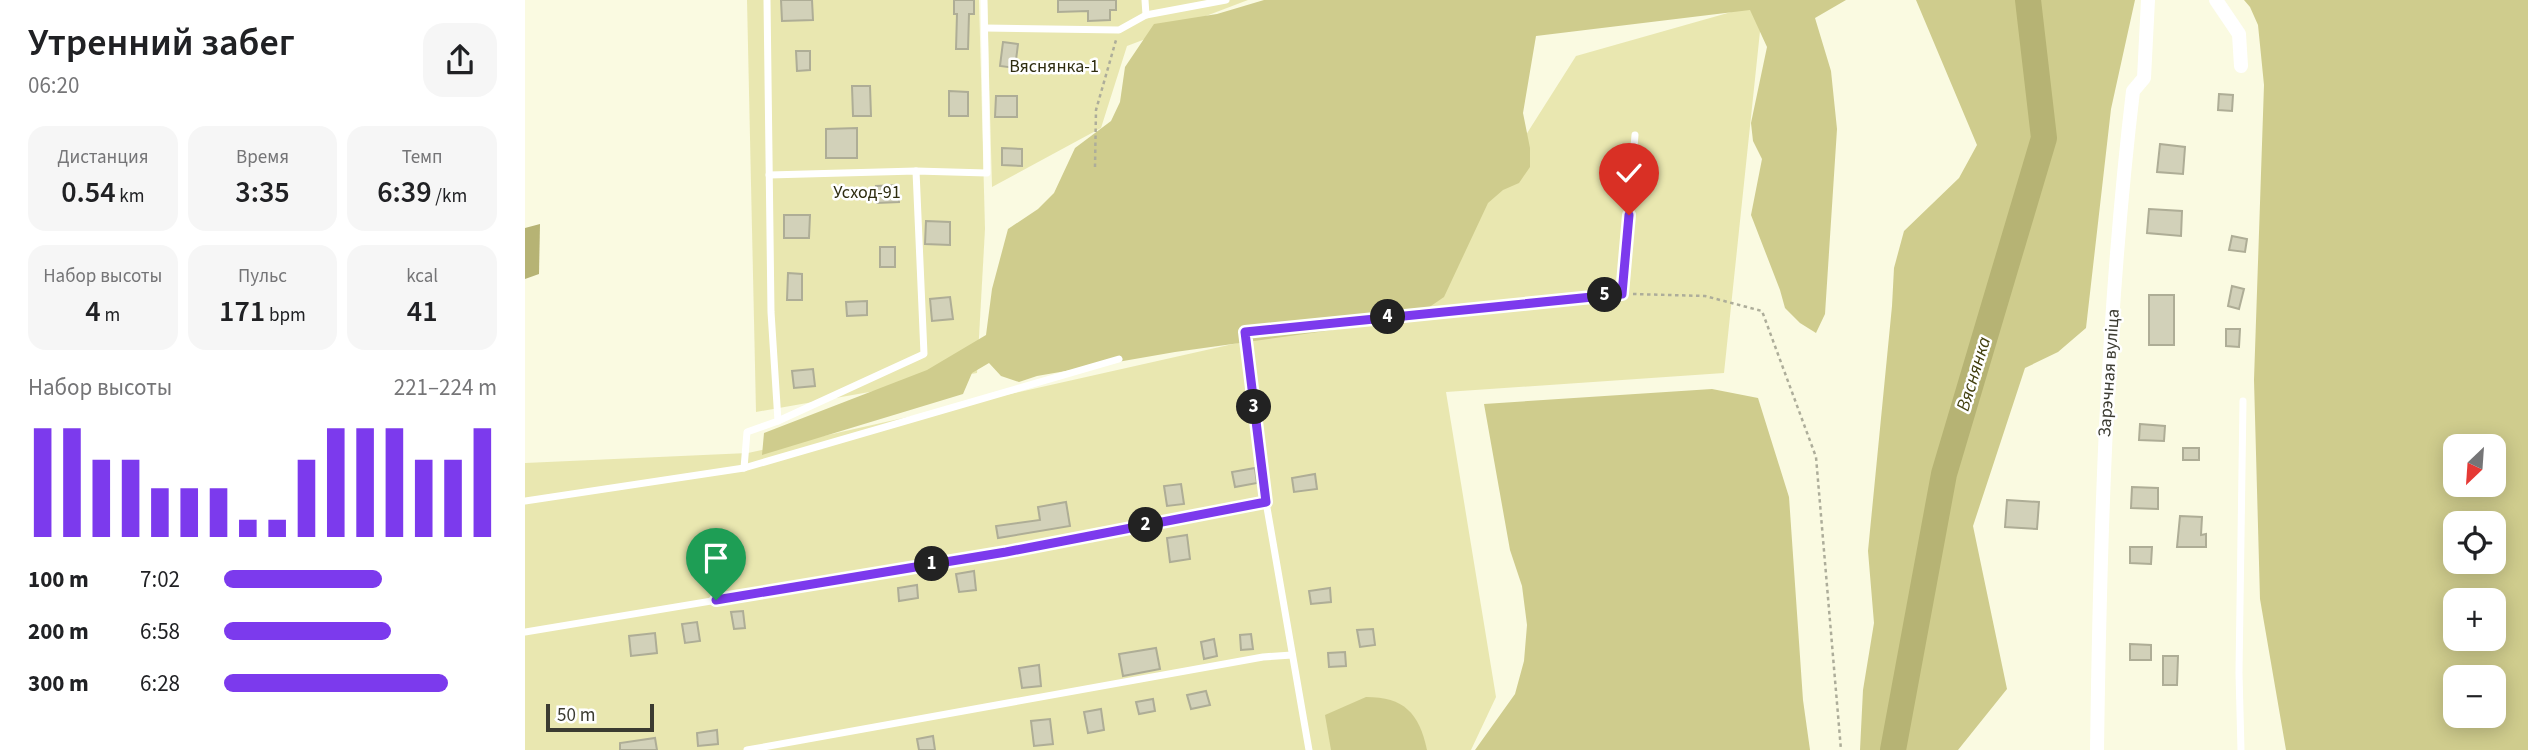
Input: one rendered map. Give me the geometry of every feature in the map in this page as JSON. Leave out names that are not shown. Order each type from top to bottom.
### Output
[{"type":"street","name":"Зарэчная вуліца","points":[[2097,750],[2101,507],[2120,198],[2133,92],[2144,78],[2148,0]]},
{"type":"street","points":[[2216,0],[2239,34],[2241,66]]},
{"type":"lane","points":[[767,0],[771,312],[778,421]]},
{"type":"lane","points":[[769,175],[916,171],[987,173],[984,0]]},
{"type":"lane","points":[[1145,0],[1146,15]]},
{"type":"lane","points":[[985,28],[1119,30],[1146,15],[1226,0]]},
{"type":"lane","points":[[1309,750],[1266,502],[1245,332],[1622,294],[1635,135]]},
{"type":"lane","points":[[744,468],[747,432],[778,421],[924,354],[916,171]]},
{"type":"lane","points":[[525,501],[744,468],[1119,359]]},
{"type":"lane","points":[[2241,750],[2239,660],[2243,401]]},
{"type":"lane","points":[[525,632],[1006,552],[1266,502]]},
{"type":"lane","points":[[747,750],[1263,657],[1292,655]]},
{"type":"path","points":[[1095,167],[1096,110],[1119,30]]},
{"type":"path","points":[[1622,294],[1705,296],[1762,311],[1816,457],[1841,750]]},
{"type":"green space","name":"Усход-91","points":[[747,0],[979,0],[985,229],[977,373],[756,412]]},
{"type":"green space","name":"Вяснянка-1","points":[[987,0],[1248,0],[1127,46],[1101,128],[992,187]]},
{"type":"green space","points":[[1763,3],[1724,373],[1446,392],[1496,697],[1471,750],[525,750],[525,463],[748,453],[1420,302],[1576,56]]},
{"type":"shaded area","points":[[1264,0],[1846,0],[1815,18],[1831,71],[1837,129],[1825,314],[1816,333],[1800,323],[1785,308],[1751,215],[1762,159],[1753,141],[1751,123],[1767,47],[1750,10],[1536,36],[1523,113],[1530,148],[1530,167],[1519,183],[1503,190],[1488,203],[1444,297],[1412,319],[1175,352],[1037,376],[1019,382],[1001,376],[989,363],[972,373],[963,394],[762,455],[764,433],[927,370],[986,335],[992,289],[1008,229],[1038,209],[1054,193],[1075,148],[1111,121],[1120,102],[1125,67],[1154,24],[1217,14]]},
{"type":"shaded area","points":[[1916,0],[2135,0],[2111,109],[2086,328],[2058,352],[2025,368],[1973,526],[2007,689],[1958,750],[1860,750],[1863,690],[1874,623],[1868,551],[1894,268],[1904,231],[1959,178],[1977,145]]},
{"type":"shaded area","points":[[2244,0],[2528,0],[2528,750],[2286,750],[2260,599],[2254,380],[2264,85],[2258,25]]},
{"type":"shaded area","points":[[540,224],[539,274],[525,279],[525,228]]},
{"type":"shaded area","points":[[1712,389],[1758,398],[1789,497],[1803,700],[1810,750],[1475,750],[1515,694],[1524,661],[1527,625],[1522,586],[1510,550],[1484,404]]},
{"type":"shaded area","points":[[1366,697],[1390,700],[1408,710],[1419,726],[1427,750],[1331,750],[1325,715]]},
{"type":"building","points":[[781,0],[812,0],[813,20],[782,21]]},
{"type":"building","points":[[954,0],[974,0],[974,14],[969,14],[968,49],[956,49],[957,14],[954,14]]},
{"type":"building","points":[[1058,0],[1116,0],[1116,10],[1110,10],[1110,20],[1088,21],[1088,11],[1058,12]]},
{"type":"building","points":[[1003,42],[1018,44],[1015,68],[1000,66]]},
{"type":"building","points":[[796,51],[810,51],[810,70],[797,71]]},
{"type":"building","points":[[852,86],[870,86],[871,116],[853,116]]},
{"type":"building","points":[[949,91],[968,92],[968,116],[949,116]]},
{"type":"building","points":[[2219,94],[2233,95],[2232,111],[2218,110]]},
{"type":"building","points":[[996,96],[1017,96],[1017,117],[995,117]]},
{"type":"building","points":[[857,128],[857,158],[826,158],[826,129]]},
{"type":"building","points":[[2160,144],[2185,147],[2183,174],[2157,172]]},
{"type":"building","points":[[1002,148],[1022,149],[1022,166],[1002,165]]},
{"type":"building","points":[[898,185],[899,202],[877,203],[876,186]]},
{"type":"building","points":[[2149,209],[2182,211],[2181,236],[2147,233]]},
{"type":"building","points":[[784,215],[810,215],[809,238],[784,238]]},
{"type":"building","points":[[926,221],[950,222],[950,245],[925,244]]},
{"type":"building","points":[[2232,236],[2247,239],[2245,252],[2229,250]]},
{"type":"building","points":[[880,247],[895,247],[895,267],[880,267]]},
{"type":"building","points":[[788,273],[802,274],[802,300],[787,300]]},
{"type":"building","points":[[2232,286],[2244,289],[2239,309],[2228,306]]},
{"type":"building","points":[[2149,295],[2174,295],[2174,345],[2149,345]]},
{"type":"building","points":[[950,297],[953,319],[932,321],[930,299]]},
{"type":"building","points":[[867,301],[867,315],[847,316],[846,302]]},
{"type":"building","points":[[2226,329],[2240,329],[2239,347],[2226,346]]},
{"type":"building","points":[[813,369],[815,386],[794,388],[792,371]]},
{"type":"building","points":[[2140,424],[2165,426],[2164,441],[2139,440]]},
{"type":"building","points":[[2183,448],[2199,448],[2199,460],[2183,460]]},
{"type":"building","points":[[1255,468],[1257,483],[1235,487],[1232,472]]},
{"type":"building","points":[[1315,474],[1317,489],[1294,492],[1292,478]]},
{"type":"building","points":[[1181,484],[1184,504],[1167,506],[1164,486]]},
{"type":"building","points":[[2132,487],[2158,488],[2158,509],[2131,508]]},
{"type":"building","points":[[2007,500],[2039,502],[2037,529],[2005,527]]},
{"type":"building","points":[[1066,502],[1070,526],[998,538],[996,526],[1040,520],[1038,507]]},
{"type":"building","points":[[2180,516],[2202,517],[2201,535],[2206,534],[2206,547],[2177,547]]},
{"type":"building","points":[[1187,535],[1190,559],[1170,562],[1167,538]]},
{"type":"building","points":[[2130,547],[2152,547],[2151,564],[2130,563]]},
{"type":"building","points":[[974,571],[976,590],[959,592],[956,574]]},
{"type":"building","points":[[917,585],[918,598],[899,601],[898,588]]},
{"type":"building","points":[[1330,588],[1331,602],[1311,604],[1309,591]]},
{"type":"building","points":[[743,611],[745,628],[734,629],[731,612]]},
{"type":"building","points":[[697,622],[700,641],[685,643],[682,624]]},
{"type":"building","points":[[1373,629],[1375,645],[1360,647],[1357,630]]},
{"type":"building","points":[[655,633],[657,653],[631,656],[629,636]]},
{"type":"building","points":[[1251,634],[1253,649],[1241,650],[1240,635]]},
{"type":"building","points":[[1214,639],[1217,656],[1204,659],[1201,642]]},
{"type":"building","points":[[2130,644],[2151,645],[2151,660],[2130,660]]},
{"type":"building","points":[[1156,648],[1160,669],[1123,676],[1119,654]]},
{"type":"building","points":[[1345,652],[1346,666],[1329,667],[1328,653]]},
{"type":"building","points":[[2163,656],[2178,656],[2177,685],[2163,685]]},
{"type":"building","points":[[1039,665],[1041,686],[1022,688],[1019,668]]},
{"type":"building","points":[[1206,691],[1210,705],[1191,709],[1187,695]]},
{"type":"building","points":[[1153,699],[1155,711],[1139,714],[1136,702]]},
{"type":"building","points":[[1101,709],[1104,730],[1088,733],[1084,712]]},
{"type":"building","points":[[1050,719],[1053,744],[1034,746],[1031,721]]},
{"type":"building","points":[[717,730],[718,744],[698,746],[697,733]]},
{"type":"building","points":[[933,736],[935,750],[919,750],[917,739]]},
{"type":"building","points":[[655,738],[657,750],[620,750],[620,743]]},
{"type":"waterway","name":"Вяснянка","points":[[1893,750],[1944,474],[2044,138],[2028,0]]},
{"type":"route","points":[[716,600],[1006,552],[1266,502],[1245,332],[1622,294],[1629,215]]}]
